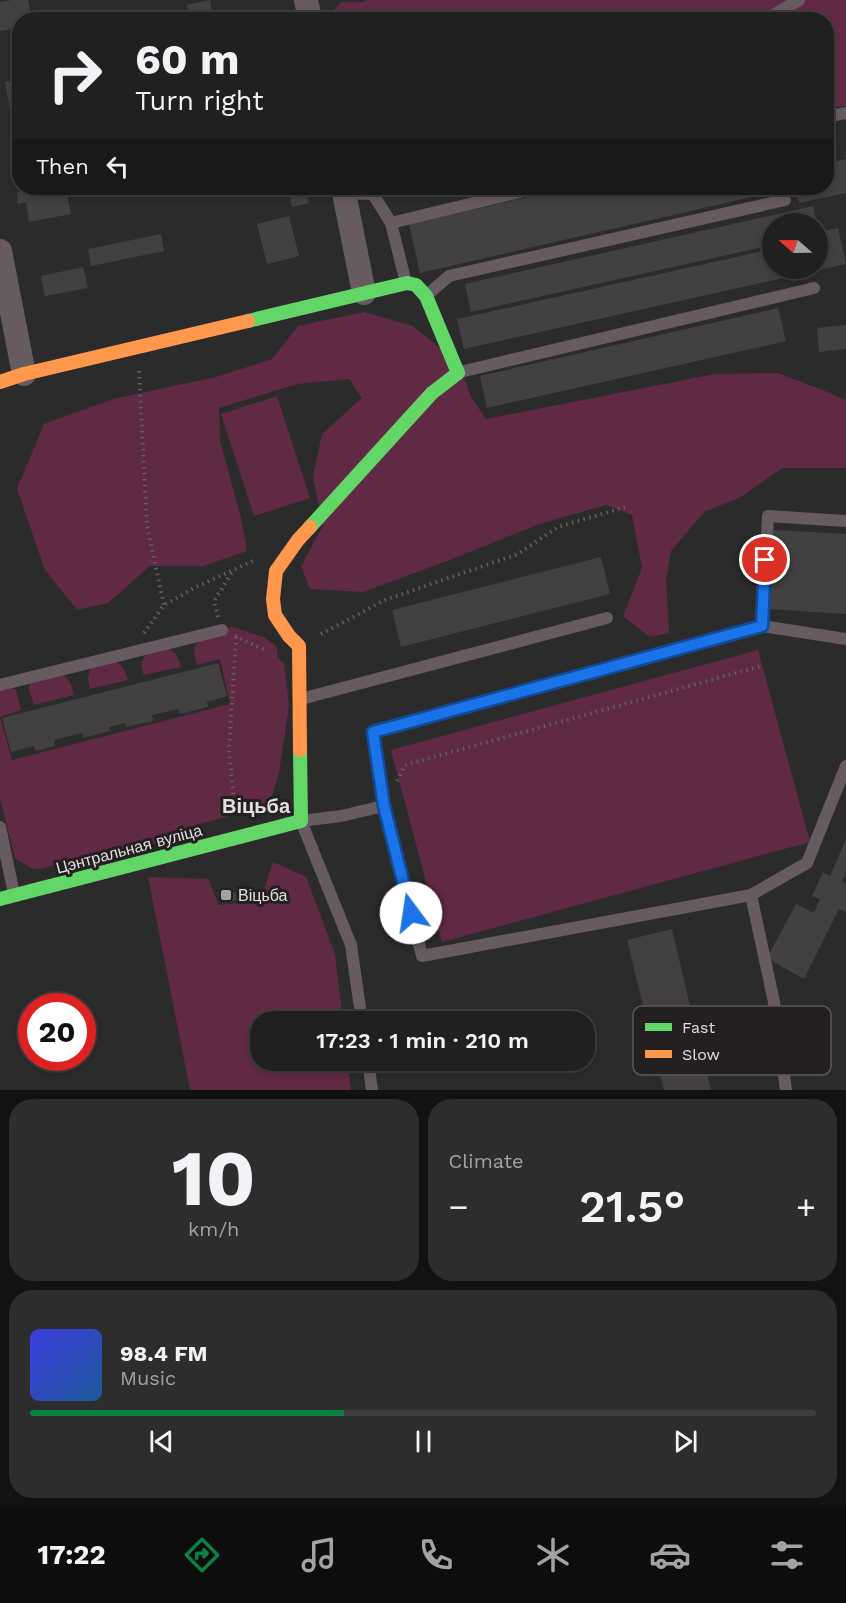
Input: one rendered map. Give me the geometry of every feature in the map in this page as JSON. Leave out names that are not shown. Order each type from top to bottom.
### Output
[{"type":"street","points":[[347,195],[364,293]]},
{"type":"street","points":[[0,251],[24,374]]},
{"type":"street","points":[[0,382],[24,374],[407,283],[416,285],[426,296],[458,373],[432,393],[298,540],[276,571],[273,599],[275,615],[299,646],[301,821]]},
{"type":"street","name":"Цэнтральная вуліца","points":[[0,899],[301,821]]},
{"type":"lane","points":[[779,12],[799,0]]},
{"type":"lane","points":[[374,195],[392,223],[407,283]]},
{"type":"lane","points":[[392,223],[507,195]]},
{"type":"lane","points":[[426,296],[449,276],[785,200]]},
{"type":"lane","points":[[458,373],[814,288]]},
{"type":"lane","points":[[762,626],[768,516],[846,521]]},
{"type":"lane","points":[[300,700],[607,618]]},
{"type":"lane","points":[[846,639],[762,626],[373,732],[384,806],[422,956],[751,895],[807,863],[846,766]]},
{"type":"lane","points":[[0,685],[222,630]]},
{"type":"lane","points":[[360,1011],[351,945],[301,821],[341,816],[384,806]]},
{"type":"lane","points":[[0,827],[5,872],[14,896]]},
{"type":"lane","points":[[751,895],[775,1006]]},
{"type":"lane","points":[[369,1071],[372,1090]]},
{"type":"lane","points":[[784,1075],[786,1090]]},
{"type":"path","points":[[137,347],[147,526],[164,605]]},
{"type":"path","points":[[299,646],[386,600],[518,554],[558,527],[626,507]]},
{"type":"path","points":[[129,653],[164,605],[198,586],[255,561]]},
{"type":"path","points":[[234,571],[214,601],[222,630],[268,651]]},
{"type":"path","points":[[236,636],[229,751],[238,837]]},
{"type":"path","points":[[384,806],[405,765],[761,666]]},
{"type":"shaded area","points":[[366,0],[846,0],[846,106],[834,107],[834,12],[334,12],[341,2]]},
{"type":"shaded area","points":[[364,312],[413,326],[459,364],[471,397],[486,419],[715,374],[778,373],[846,400],[846,468],[782,468],[741,497],[704,512],[671,551],[666,580],[669,633],[650,637],[623,616],[642,568],[632,515],[606,505],[539,524],[363,592],[310,589],[301,566],[323,526],[313,477],[322,434],[362,398],[349,379],[297,384],[219,408],[220,441],[241,518],[247,551],[203,566],[150,566],[108,603],[77,610],[45,570],[17,489],[44,424],[113,399],[216,377],[272,359],[298,326]]},
{"type":"shaded area","points":[[277,396],[310,498],[254,516],[221,414]]},
{"type":"shaded area","points":[[232,627],[264,637],[276,646],[278,658],[284,663],[289,705],[279,773],[270,802],[262,815],[239,813],[179,830],[159,842],[103,861],[82,858],[39,869],[31,868],[15,858],[0,799],[0,717],[12,760],[230,704],[220,659],[197,665],[194,653],[195,646],[202,638]]},
{"type":"shaded area","points":[[167,647],[177,656],[181,667],[143,675],[141,664],[146,654]]},
{"type":"shaded area","points":[[758,650],[810,842],[442,942],[391,750]]},
{"type":"shaded area","points":[[113,660],[122,666],[128,680],[90,689],[88,678],[90,669]]},
{"type":"shaded area","points":[[59,672],[69,681],[74,695],[34,705],[29,690],[30,682]]},
{"type":"shaded area","points":[[9,686],[16,690],[21,710],[0,717],[0,689]]},
{"type":"shaded area","points":[[273,862],[306,877],[335,954],[342,1011],[250,1011],[250,1071],[348,1071],[351,1090],[190,1090],[148,877],[208,879],[219,905],[260,901]]},
{"type":"building","points":[[28,0],[30,12],[12,12],[12,29],[0,31],[0,2]]},
{"type":"building","points":[[210,0],[212,12],[188,12],[187,5]]},
{"type":"building","points":[[12,81],[12,121],[5,82]]},
{"type":"building","points":[[846,159],[846,193],[799,203],[797,195],[834,195],[834,162]]},
{"type":"building","points":[[17,195],[67,195],[71,214],[29,222],[26,202],[18,204]]},
{"type":"building","points":[[289,195],[307,195],[309,203],[292,207]]},
{"type":"building","points":[[537,195],[761,195],[420,273],[409,224]]},
{"type":"building","points":[[813,206],[815,213],[782,213]]},
{"type":"building","points":[[289,216],[299,256],[267,264],[257,224]]},
{"type":"building","points":[[762,217],[762,247],[471,312],[465,284]]},
{"type":"building","points":[[838,228],[846,264],[828,268],[828,230]]},
{"type":"building","points":[[161,234],[164,251],[91,266],[88,249]]},
{"type":"building","points":[[762,251],[762,279],[779,279],[464,349],[457,319]]},
{"type":"building","points":[[83,267],[88,288],[45,296],[41,276]]},
{"type":"building","points":[[778,308],[786,341],[487,408],[480,376]]},
{"type":"building","points":[[846,325],[846,349],[819,352],[817,328]]},
{"type":"building","points":[[773,530],[846,534],[846,614],[768,609]]},
{"type":"building","points":[[601,557],[610,594],[401,647],[392,610]]},
{"type":"building","points":[[218,663],[227,696],[207,702],[208,707],[180,714],[178,709],[152,715],[153,721],[126,727],[125,723],[109,727],[110,731],[83,738],[82,733],[54,740],[55,746],[36,751],[34,746],[11,752],[2,718]]},
{"type":"building","points":[[846,839],[846,872],[842,882],[846,884],[846,912],[839,909],[804,979],[767,958],[796,904],[814,913],[820,899],[812,896],[823,872],[830,876]]},
{"type":"building","points":[[244,891],[246,900],[230,901],[230,893]]},
{"type":"building","points":[[672,929],[690,1006],[643,1006],[627,940]]},
{"type":"building","points":[[660,1075],[707,1075],[711,1090],[664,1090]]},
{"type":"traffic: fast","points":[[248,321],[407,283],[416,285],[426,296],[458,373],[432,393],[310,527]]},
{"type":"traffic: fast","points":[[0,899],[301,821],[300,750]]},
{"type":"traffic: slow","points":[[0,382],[24,374],[248,321]]},
{"type":"traffic: slow","points":[[300,750],[299,646],[275,615],[273,599],[276,571],[310,527]]},
{"type":"place","name":"Віцьба","points":[[226,895]]},
{"type":"district","name":"Віцьба","points":[[256,806]]},
{"type":"route","points":[[411,913],[384,806],[373,732],[762,626],[765,560]]}]
